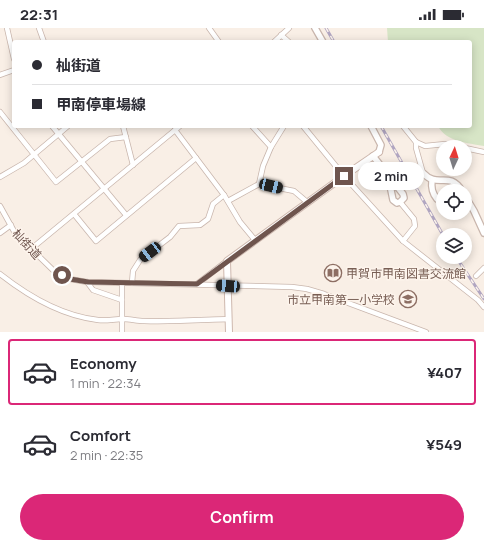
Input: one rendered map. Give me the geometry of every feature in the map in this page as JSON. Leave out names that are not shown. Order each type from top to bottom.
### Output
[{"type":"main road","points":[[229,332],[227,261],[307,202],[379,152]]},
{"type":"street","points":[[7,28],[12,49]]},
{"type":"street","points":[[39,28],[43,40]]},
{"type":"street","points":[[209,28],[218,40]]},
{"type":"street","points":[[276,40],[288,28]]},
{"type":"street","points":[[316,28],[322,40]]},
{"type":"street","points":[[281,35],[287,40]]},
{"type":"street","points":[[0,74],[12,71]]},
{"type":"street","points":[[0,112],[12,127]]},
{"type":"street","points":[[13,128],[56,182],[110,139],[126,138]]},
{"type":"street","points":[[54,128],[126,216]]},
{"type":"street","points":[[0,177],[24,163],[66,128]]},
{"type":"street","points":[[124,128],[133,166]]},
{"type":"street","points":[[31,249],[178,128]]},
{"type":"street","points":[[254,128],[271,147]]},
{"type":"street","points":[[259,184],[263,166],[271,147],[283,128]]},
{"type":"street","points":[[305,128],[344,176],[403,241],[484,306]]},
{"type":"street","points":[[372,128],[381,145],[379,152]]},
{"type":"street","points":[[405,128],[416,142],[425,146],[436,145]]},
{"type":"street","points":[[175,130],[224,195],[240,222],[255,240]]},
{"type":"street","points":[[416,142],[416,148],[423,173],[432,180],[450,180],[456,184]]},
{"type":"street","points":[[472,149],[484,152]]},
{"type":"street","points":[[373,156],[403,194],[404,198],[400,202]]},
{"type":"street","points":[[74,214],[96,241],[196,158]]},
{"type":"street","points":[[388,176],[393,200],[397,203],[400,202],[414,219],[415,226],[403,241]]},
{"type":"street","points":[[432,180],[431,190],[436,198]]},
{"type":"street","points":[[228,201],[259,184],[294,191],[307,202]]},
{"type":"street","points":[[390,189],[397,186]]},
{"type":"street","points":[[132,283],[133,271],[140,260],[170,237],[179,226],[200,225],[208,219],[213,204],[224,195]]},
{"type":"street","name":"杣街道","points":[[0,206],[15,233],[55,272],[70,279],[88,282],[292,287],[330,296],[426,332]]},
{"type":"street","points":[[472,208],[484,232]]},
{"type":"street","points":[[0,233],[11,225]]},
{"type":"street","points":[[197,284],[227,261]]},
{"type":"street","points":[[476,276],[484,268]]},
{"type":"street","points":[[0,274],[27,294],[62,311],[98,320],[229,321]]},
{"type":"street","points":[[88,282],[93,290],[122,300]]},
{"type":"street","points":[[122,283],[122,332]]},
{"type":"green space","points":[[387,28],[484,28],[484,146],[472,144],[472,140],[452,139],[440,128],[472,128],[472,40],[388,40]]},
{"type":"railway","points":[[326,28],[333,40]]},
{"type":"railway","points":[[382,128],[439,228]]},
{"type":"railway","points":[[461,264],[484,299]]},
{"type":"place","name":"甲賀市甲南図書交流館","points":[[333,273]]},
{"type":"place","name":"市立甲南第一小学校","points":[[408,299]]},
{"type":"route","points":[[62,275],[70,279],[88,282],[197,284],[344,176]]}]
